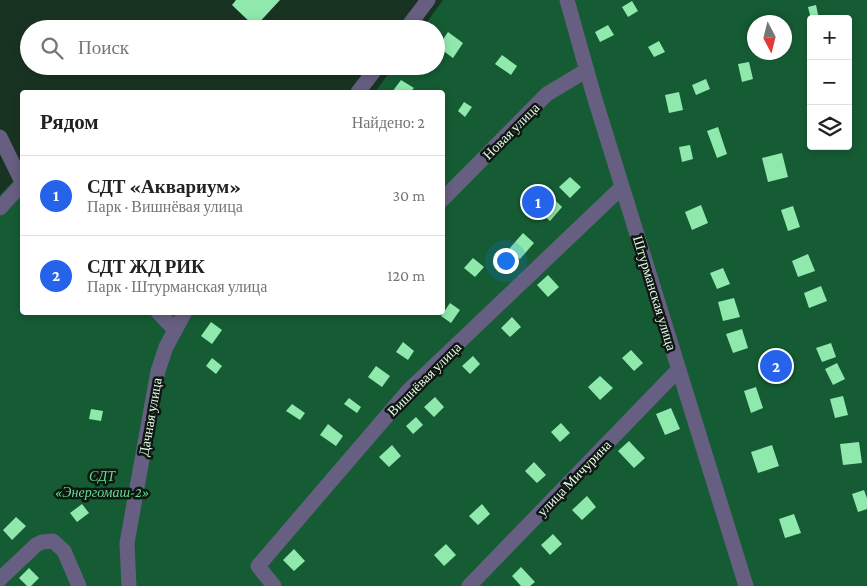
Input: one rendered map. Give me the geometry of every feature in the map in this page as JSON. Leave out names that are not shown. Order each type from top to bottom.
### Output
[{"type":"street","points":[[413,20],[428,0]]},
{"type":"street","name":"Штурманская улица","points":[[568,0],[622,187],[746,586]]},
{"type":"street","name":"Новая улица","points":[[445,197],[547,94],[587,70]]},
{"type":"street","points":[[360,90],[371,75]]},
{"type":"street","points":[[0,137],[20,179]]},
{"type":"street","points":[[0,208],[20,185]]},
{"type":"street","name":"Вишнёвая улица","points":[[274,586],[258,566],[409,390],[622,187]]},
{"type":"street","points":[[161,315],[175,330]]},
{"type":"street","name":"Дачная улица","points":[[129,586],[127,543],[158,371],[166,347],[183,315]]},
{"type":"street","name":"улица Мичурина","points":[[469,586],[679,369]]},
{"type":"street","points":[[0,579],[36,545],[42,542],[53,541],[64,551],[79,586]]},
{"type":"green space","name":"СДТ «Энергомаш-2»","points":[[443,0],[867,0],[867,586],[0,586],[0,195],[20,174],[20,315],[445,315],[445,90],[376,90],[387,75],[445,75],[445,20],[429,20]]},
{"type":"building","points":[[236,0],[280,0],[261,20],[248,20],[232,5]]},
{"type":"building","points":[[632,1],[638,11],[628,17],[622,7]]},
{"type":"building","points":[[816,5],[818,15],[810,15],[808,7]]},
{"type":"building","points":[[608,25],[614,35],[600,42],[595,32]]},
{"type":"building","points":[[448,32],[463,43],[453,58],[445,52],[445,36]]},
{"type":"building","points":[[659,41],[665,52],[654,57],[648,47]]},
{"type":"building","points":[[502,55],[517,66],[511,75],[495,64]]},
{"type":"building","points":[[749,62],[753,79],[742,82],[738,64]]},
{"type":"building","points":[[706,79],[710,89],[696,95],[692,85]]},
{"type":"building","points":[[401,80],[414,88],[412,90],[394,90]]},
{"type":"building","points":[[679,92],[683,110],[669,113],[665,95]]},
{"type":"building","points":[[464,102],[472,107],[465,117],[458,111]]},
{"type":"building","points":[[718,127],[727,154],[717,158],[707,131]]},
{"type":"building","points":[[690,145],[693,159],[682,162],[679,147]]},
{"type":"building","points":[[782,153],[788,177],[768,182],[762,158]]},
{"type":"building","points":[[570,177],[581,187],[570,198],[559,187]]},
{"type":"building","points":[[553,198],[562,207],[550,221],[540,212]]},
{"type":"building","points":[[701,205],[708,223],[692,230],[685,212]]},
{"type":"building","points":[[793,206],[800,227],[788,231],[781,210]]},
{"type":"building","points":[[523,233],[534,243],[520,259],[509,249]]},
{"type":"building","points":[[808,254],[815,271],[798,277],[792,261]]},
{"type":"building","points":[[473,258],[484,267],[475,277],[464,268]]},
{"type":"building","points":[[723,268],[730,284],[717,289],[710,273]]},
{"type":"building","points":[[548,275],[559,287],[548,297],[537,285]]},
{"type":"building","points":[[821,286],[827,301],[809,308],[804,293]]},
{"type":"building","points":[[734,298],[740,317],[723,321],[718,302]]},
{"type":"building","points":[[450,303],[460,310],[451,323],[441,316],[445,315],[445,310]]},
{"type":"building","points":[[512,317],[521,327],[510,337],[501,328]]},
{"type":"building","points":[[211,322],[222,330],[212,344],[201,336]]},
{"type":"building","points":[[742,329],[748,348],[733,353],[726,334]]},
{"type":"building","points":[[403,342],[414,351],[408,360],[396,352]]},
{"type":"building","points":[[831,343],[836,357],[822,362],[816,348]]},
{"type":"building","points":[[631,350],[643,363],[634,371],[622,358]]},
{"type":"building","points":[[473,356],[480,364],[470,374],[462,366]]},
{"type":"building","points":[[212,358],[222,366],[216,374],[206,366]]},
{"type":"building","points":[[837,363],[845,379],[833,385],[825,369]]},
{"type":"building","points":[[376,366],[390,376],[382,387],[368,377]]},
{"type":"building","points":[[600,376],[613,388],[600,400],[588,387]]},
{"type":"building","points":[[756,387],[763,408],[751,413],[744,391]]},
{"type":"building","points":[[843,396],[848,415],[835,418],[830,399]]},
{"type":"building","points":[[435,397],[444,407],[434,417],[424,407]]},
{"type":"building","points":[[349,398],[361,407],[357,413],[344,404]]},
{"type":"building","points":[[292,404],[305,413],[300,420],[286,411]]},
{"type":"building","points":[[671,408],[680,429],[665,435],[656,414]]},
{"type":"building","points":[[91,409],[103,411],[101,421],[89,419]]},
{"type":"building","points":[[416,417],[423,425],[413,434],[406,426]]},
{"type":"building","points":[[561,423],[570,433],[560,442],[551,432]]},
{"type":"building","points":[[328,424],[343,436],[336,446],[320,435]]},
{"type":"building","points":[[629,441],[645,458],[634,468],[618,451]]},
{"type":"building","points":[[859,442],[862,463],[843,465],[840,444]]},
{"type":"building","points":[[392,445],[401,456],[389,467],[379,457]]},
{"type":"building","points":[[772,445],[779,466],[758,473],[751,452]]},
{"type":"building","points":[[534,462],[546,475],[537,483],[525,471]]},
{"type":"building","points":[[864,490],[867,498],[867,509],[858,512],[852,494]]},
{"type":"building","points":[[587,496],[596,507],[582,520],[572,510]]},
{"type":"building","points":[[82,504],[89,513],[77,522],[70,513]]},
{"type":"building","points":[[482,504],[490,514],[478,525],[469,516]]},
{"type":"building","points":[[794,514],[801,533],[785,538],[779,519]]},
{"type":"building","points":[[16,517],[26,526],[12,540],[3,530]]},
{"type":"building","points":[[553,534],[562,544],[550,555],[541,545]]},
{"type":"building","points":[[446,544],[456,555],[444,566],[434,555]]},
{"type":"building","points":[[294,549],[305,561],[294,571],[283,560]]},
{"type":"building","points":[[521,567],[535,582],[530,586],[521,586],[512,576]]},
{"type":"building","points":[[29,568],[39,578],[31,586],[27,586],[19,578]]},
{"type":"place","name":"СДТ «Аквариум»","points":[[538,202]]},
{"type":"place","name":"СДТ ЖД РИК","points":[[776,366]]}]
